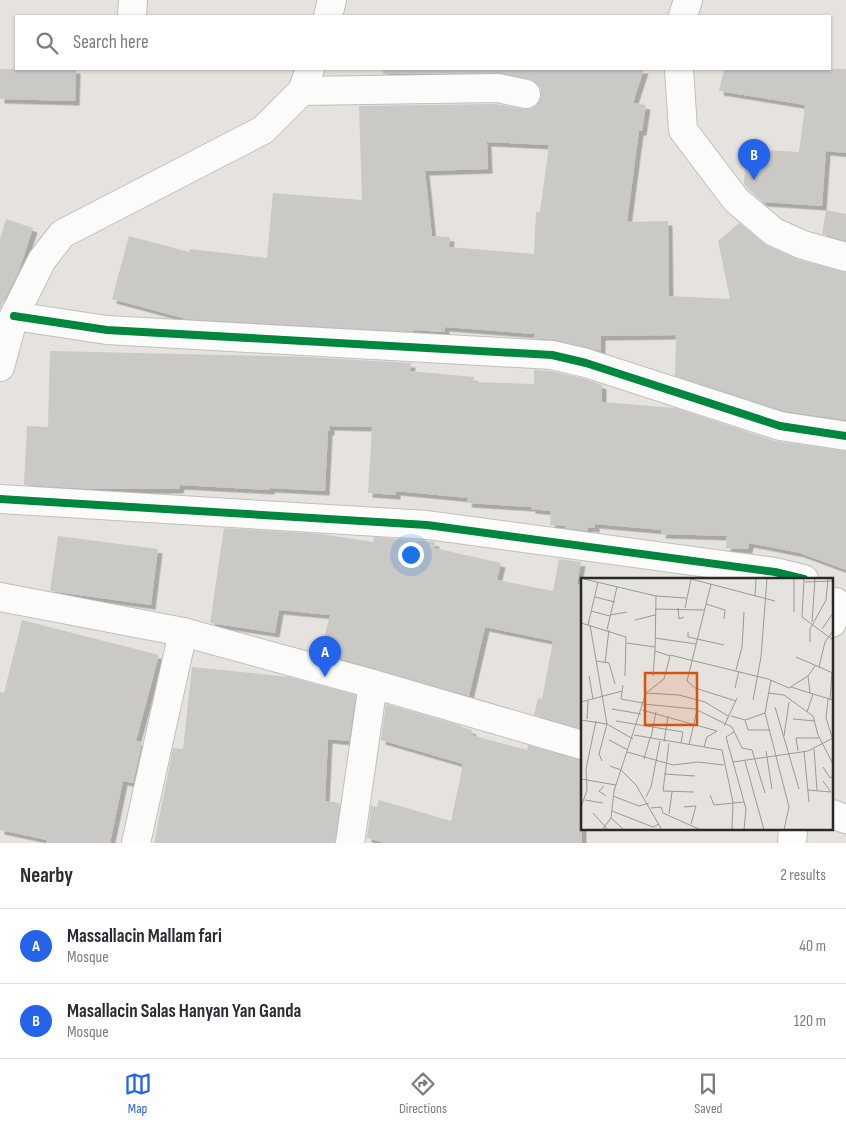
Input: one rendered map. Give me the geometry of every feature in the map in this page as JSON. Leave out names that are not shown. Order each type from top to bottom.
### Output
[{"type":"street","points":[[132,15],[133,0]]},
{"type":"street","points":[[328,15],[332,0]]},
{"type":"street","points":[[682,15],[688,0]]},
{"type":"street","points":[[679,70],[682,130],[736,200],[774,232],[803,245],[846,257]]},
{"type":"street","points":[[0,367],[14,316],[42,260],[62,234],[263,130],[306,80],[498,88],[526,94]]},
{"type":"street","points":[[14,316],[107,330],[552,355],[586,363],[780,426],[846,436]]},
{"type":"street","points":[[0,499],[427,525],[775,572],[800,578]]},
{"type":"street","points":[[0,598],[183,632],[373,684],[581,745]]},
{"type":"street","points":[[136,843],[183,632]]},
{"type":"street","points":[[350,843],[373,684]]},
{"type":"street","points":[[834,815],[846,819]]},
{"type":"street","points":[[792,843],[793,830]]},
{"type":"building","points":[[0,69],[76,70],[75,101],[0,99]]},
{"type":"building","points":[[846,69],[846,153],[826,151],[822,206],[763,202],[744,184],[746,149],[799,152],[805,105],[719,91],[724,70]]},
{"type":"building","points":[[383,70],[644,70],[633,103],[646,105],[642,131],[639,131],[627,222],[668,221],[669,296],[730,299],[718,241],[739,223],[768,246],[799,260],[846,272],[846,420],[784,411],[675,376],[676,335],[601,336],[601,351],[556,340],[534,338],[534,334],[445,327],[445,332],[413,330],[413,332],[186,319],[112,299],[129,236],[189,252],[190,249],[267,258],[273,193],[362,200],[359,106],[496,104],[530,109],[537,105],[541,97],[541,89],[536,82],[501,73],[383,74]],"holes":[[[487,142],[549,145],[540,212],[536,212],[534,254],[449,247],[450,237],[432,236],[425,171],[488,169]]]},
{"type":"building","points":[[826,210],[846,214],[846,241],[822,234]]},
{"type":"building","points":[[6,219],[33,228],[19,271],[0,309],[0,239]]},
{"type":"building","points":[[50,351],[307,357],[411,363],[410,371],[474,377],[473,382],[534,384],[534,370],[550,371],[582,378],[602,385],[602,402],[675,408],[775,441],[846,451],[846,570],[800,553],[749,543],[748,549],[726,548],[727,536],[661,534],[662,530],[595,524],[595,528],[588,527],[587,531],[550,525],[551,511],[531,509],[531,507],[467,503],[468,498],[396,491],[396,495],[368,493],[372,427],[330,426],[330,431],[328,431],[325,491],[180,485],[179,489],[95,489],[24,485],[27,426],[48,427]]},
{"type":"building","points":[[224,528],[321,534],[373,542],[374,537],[435,542],[434,548],[501,563],[497,580],[553,591],[559,559],[581,562],[577,584],[581,585],[581,729],[534,715],[538,698],[542,699],[553,641],[485,627],[469,696],[320,653],[330,615],[279,610],[275,633],[210,623]]},
{"type":"building","points":[[58,536],[158,549],[151,605],[50,591]]},
{"type":"building","points":[[22,620],[159,655],[136,741],[142,742],[133,783],[123,781],[110,843],[46,843],[47,840],[0,830],[0,692],[4,693]]},
{"type":"building","points":[[192,667],[289,677],[356,695],[349,741],[328,739],[325,801],[340,803],[335,843],[154,843],[173,748],[183,749]]},
{"type":"building","points":[[386,704],[462,726],[472,730],[471,735],[527,750],[528,745],[581,760],[582,843],[385,843],[367,838],[371,806],[377,807],[379,800],[451,821],[463,764],[381,740]]},
{"type":"cycle path","points":[[14,316],[107,330],[552,355],[586,363],[780,426],[846,436]]},
{"type":"cycle path","points":[[0,499],[427,525],[775,572],[800,578]]},
{"type":"place","name":"Masallacin Salas Hanyan Yan Ganda","points":[[754,180]]},
{"type":"place","name":"Massallacin Mallam fari","points":[[325,677]]}]
